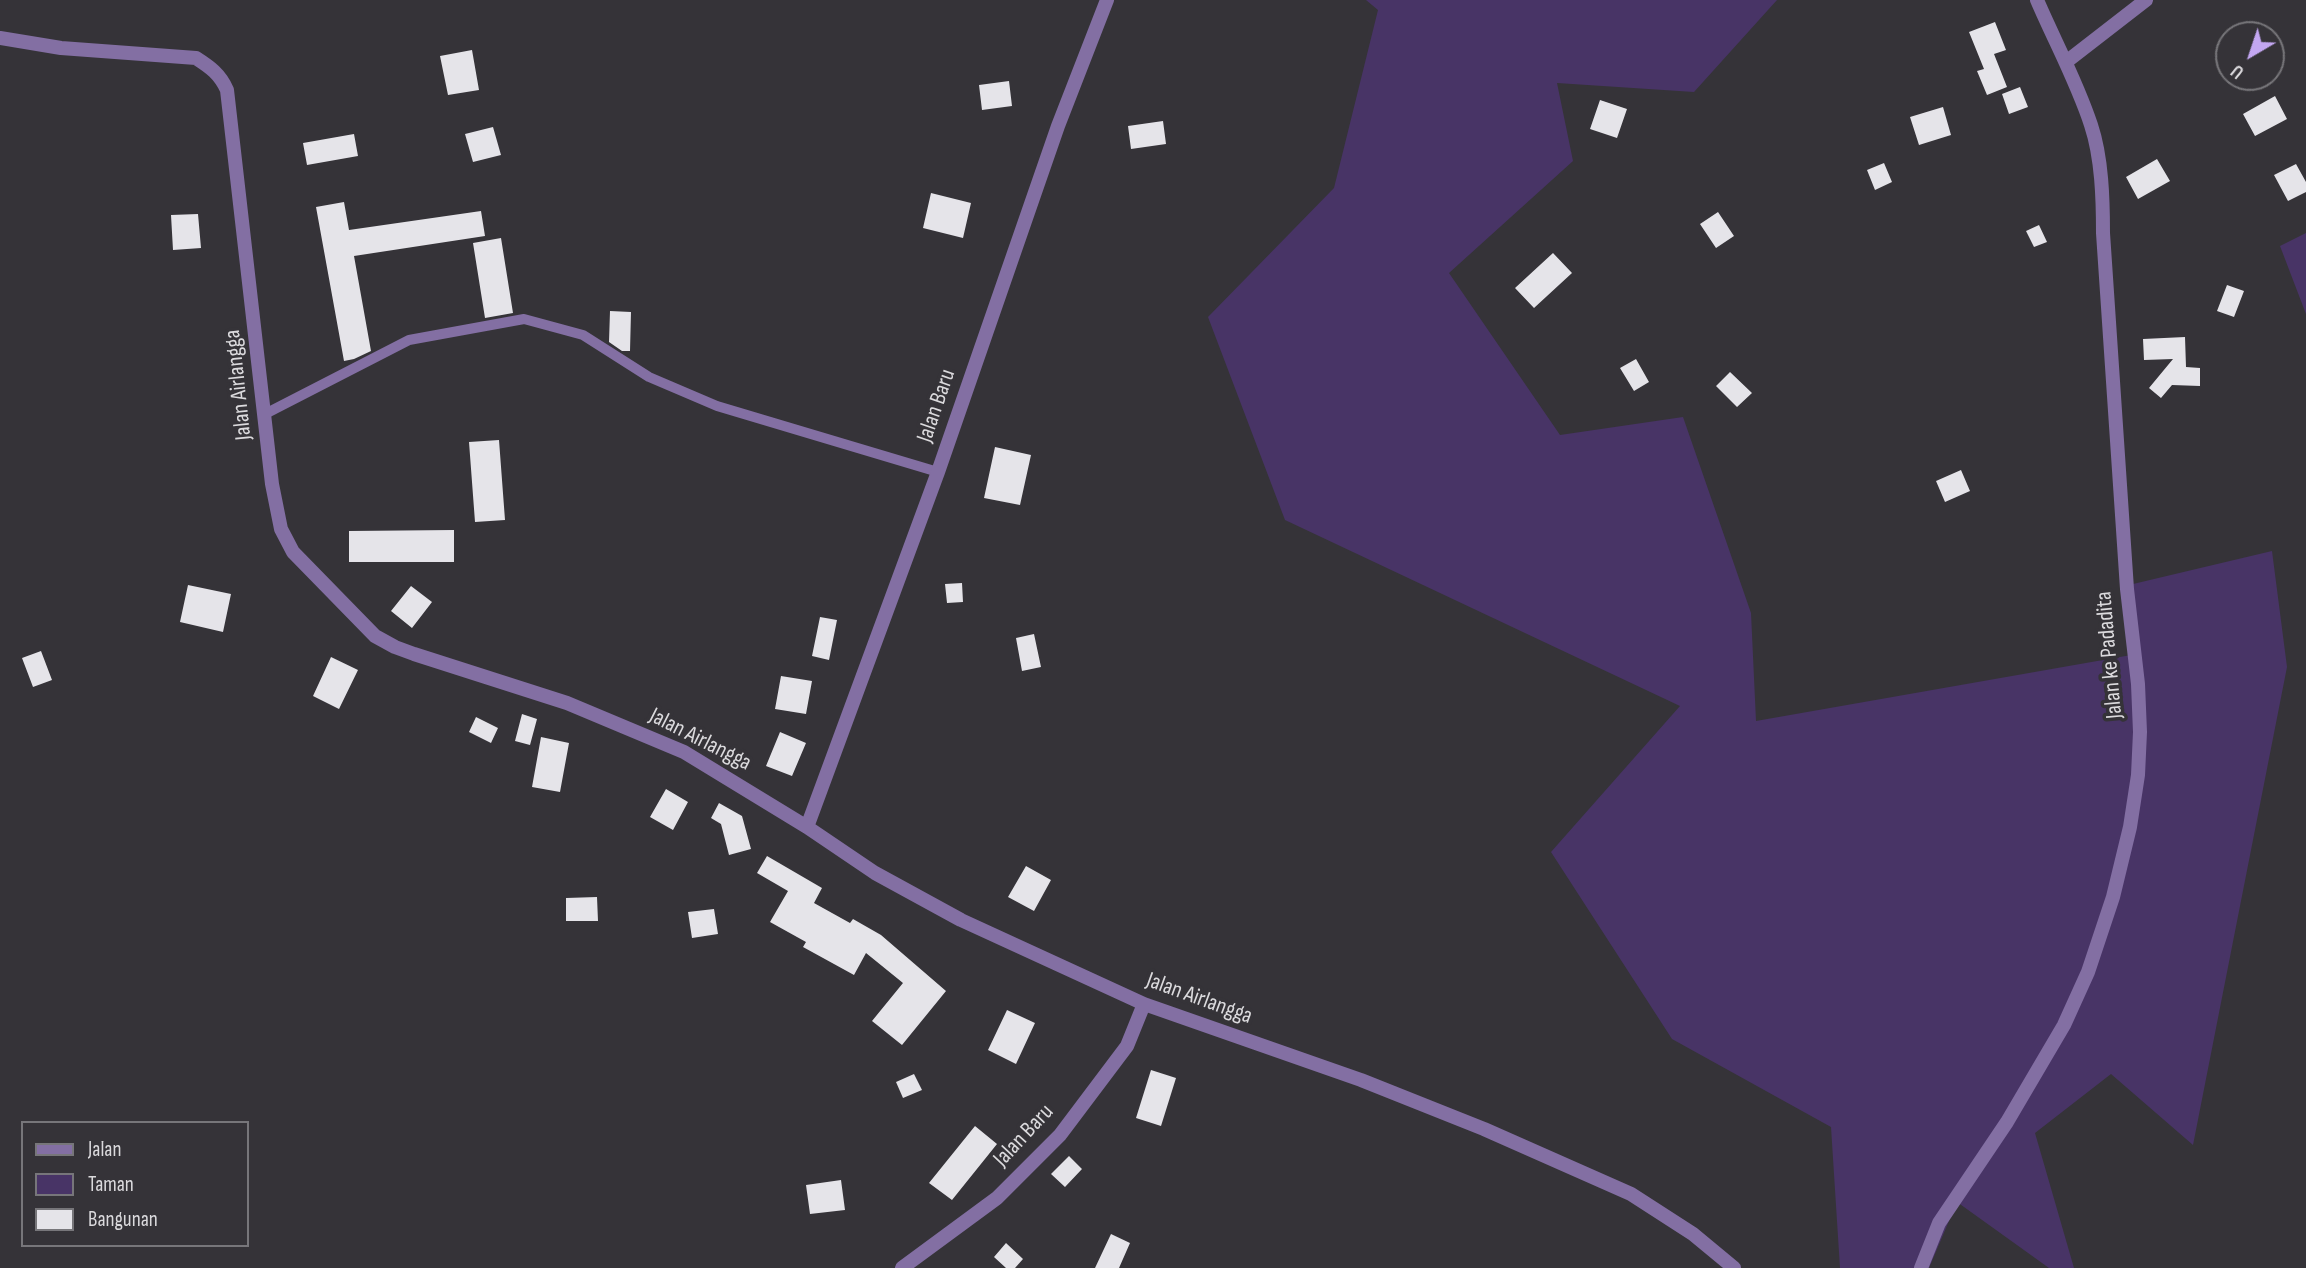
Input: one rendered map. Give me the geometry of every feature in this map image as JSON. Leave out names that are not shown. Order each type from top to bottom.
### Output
[{"type":"street","name":"Jalan Baru","points":[[807,827],[938,472],[1058,126],[1107,0]]},
{"type":"street","name":"Jalan ke Padadita","points":[[1920,1268],[1939,1223],[2041,1065],[2088,972],[2113,897],[2130,827],[2137,775],[2140,732],[2138,684],[2127,589],[2103,233],[2104,198],[2092,128],[2066,62],[2037,0]]},
{"type":"street","points":[[2066,62],[2146,0]]},
{"type":"street","name":"Jalan Airlangga","points":[[0,38],[61,48],[196,58],[223,79],[227,90],[272,484],[281,529],[293,552],[375,636],[414,654],[566,703],[684,752],[807,827],[876,873],[938,908],[1144,1004],[1373,1084],[1631,1194],[1693,1234],[1734,1268]]},
{"type":"street","name":"Jalan Baru","points":[[902,1268],[997,1198],[1060,1135],[1127,1046],[1144,1004]]},
{"type":"lane","points":[[265,414],[409,340],[524,319],[583,335],[649,377],[717,407],[938,472]]},
{"type":"green space","points":[[1366,0],[1777,0],[1694,92],[1557,83],[1573,161],[1449,273],[1560,435],[1683,417],[1751,613],[1756,721],[2137,654],[2133,584],[2272,551],[2287,667],[2193,1145],[2111,1074],[2035,1133],[2074,1268],[2049,1268],[1957,1202],[1929,1268],[1840,1268],[1831,1127],[1672,1039],[1551,852],[1680,706],[1285,520],[1208,317],[1334,188],[1378,10]]},
{"type":"green space","points":[[2306,233],[2306,314],[2280,246]]},
{"type":"building","points":[[1995,22],[2006,50],[1994,54],[2007,87],[1987,95],[1977,71],[1984,69],[1969,32]]},
{"type":"building","points":[[472,50],[479,90],[448,95],[440,56]]},
{"type":"building","points":[[1009,81],[1012,106],[982,110],[979,85]]},
{"type":"building","points":[[2020,87],[2028,107],[2009,114],[2002,94]]},
{"type":"building","points":[[2275,96],[2287,119],[2255,136],[2243,114]]},
{"type":"building","points":[[1600,100],[1627,109],[1617,138],[1590,129]]},
{"type":"building","points":[[1943,107],[1951,135],[1919,145],[1910,117]]},
{"type":"building","points":[[1163,121],[1166,144],[1131,149],[1128,126]]},
{"type":"building","points":[[493,127],[501,155],[473,162],[465,134]]},
{"type":"building","points":[[354,134],[358,156],[307,165],[303,143]]},
{"type":"building","points":[[2157,159],[2170,181],[2138,199],[2126,177]]},
{"type":"building","points":[[1884,163],[1892,182],[1875,190],[1867,170]]},
{"type":"building","points":[[2296,164],[2306,182],[2306,192],[2288,201],[2274,175]]},
{"type":"building","points":[[931,193],[971,203],[963,238],[923,228]]},
{"type":"building","points":[[344,202],[349,230],[481,211],[485,236],[354,256],[371,351],[344,361],[316,207]]},
{"type":"building","points":[[1718,212],[1734,236],[1716,248],[1700,224]]},
{"type":"building","points":[[198,214],[201,248],[173,250],[171,215]]},
{"type":"building","points":[[2039,225],[2047,242],[2034,247],[2026,231]]},
{"type":"building","points":[[501,238],[513,313],[485,318],[473,243]]},
{"type":"building","points":[[1553,253],[1572,273],[1534,308],[1515,288]]},
{"type":"building","points":[[2227,285],[2244,291],[2234,317],[2217,311]]},
{"type":"building","points":[[610,311],[631,312],[630,351],[622,351],[609,342]]},
{"type":"building","points":[[2185,337],[2186,367],[2200,368],[2200,386],[2172,385],[2161,398],[2149,388],[2173,359],[2144,360],[2143,339]]},
{"type":"building","points":[[1636,359],[1649,382],[1634,391],[1620,368]]},
{"type":"building","points":[[1730,372],[1752,393],[1737,407],[1716,386]]},
{"type":"building","points":[[499,440],[505,520],[475,522],[469,442]]},
{"type":"building","points":[[995,447],[1031,455],[1020,505],[984,498]]},
{"type":"building","points":[[1961,470],[1970,491],[1945,502],[1936,481]]},
{"type":"building","points":[[454,530],[454,562],[349,562],[349,531]]},
{"type":"building","points":[[962,583],[963,602],[947,603],[945,584]]},
{"type":"building","points":[[188,585],[231,594],[223,632],[180,622]]},
{"type":"building","points":[[411,586],[432,602],[412,628],[391,611]]},
{"type":"building","points":[[820,617],[837,620],[829,660],[812,656]]},
{"type":"building","points":[[1034,634],[1041,667],[1022,671],[1016,638]]},
{"type":"building","points":[[41,651],[52,680],[33,687],[22,658]]},
{"type":"building","points":[[331,657],[358,670],[339,709],[313,696]]},
{"type":"building","points":[[781,676],[812,681],[806,714],[775,709]]},
{"type":"building","points":[[522,714],[537,719],[530,745],[515,741]]},
{"type":"building","points":[[476,717],[498,728],[491,743],[469,732]]},
{"type":"building","points":[[780,732],[806,743],[792,776],[766,766]]},
{"type":"building","points":[[541,737],[569,743],[560,792],[532,787]]},
{"type":"building","points":[[666,789],[688,802],[673,830],[650,817]]},
{"type":"building","points":[[719,803],[742,816],[751,849],[729,855],[721,824],[711,818]]},
{"type":"building","points":[[767,856],[822,888],[814,903],[850,923],[853,919],[881,935],[946,991],[902,1045],[872,1021],[903,983],[866,953],[854,975],[803,947],[806,942],[770,922],[788,891],[757,873]]},
{"type":"building","points":[[1026,866],[1051,880],[1034,911],[1008,897]]},
{"type":"building","points":[[597,897],[598,921],[566,921],[566,898]]},
{"type":"building","points":[[714,909],[718,934],[692,938],[688,912]]},
{"type":"building","points":[[1007,1010],[1035,1023],[1016,1064],[988,1050]]},
{"type":"building","points":[[1151,1070],[1176,1078],[1161,1126],[1136,1118]]},
{"type":"building","points":[[914,1074],[922,1090],[903,1098],[896,1082]]},
{"type":"building","points":[[975,1126],[997,1144],[952,1200],[929,1183]]},
{"type":"building","points":[[1069,1156],[1082,1169],[1065,1187],[1051,1174]]},
{"type":"building","points":[[841,1180],[845,1210],[810,1214],[806,1185]]},
{"type":"building","points":[[1111,1234],[1130,1243],[1119,1268],[1095,1268]]},
{"type":"building","points":[[1006,1243],[1023,1259],[1015,1268],[1006,1268],[994,1257]]}]
